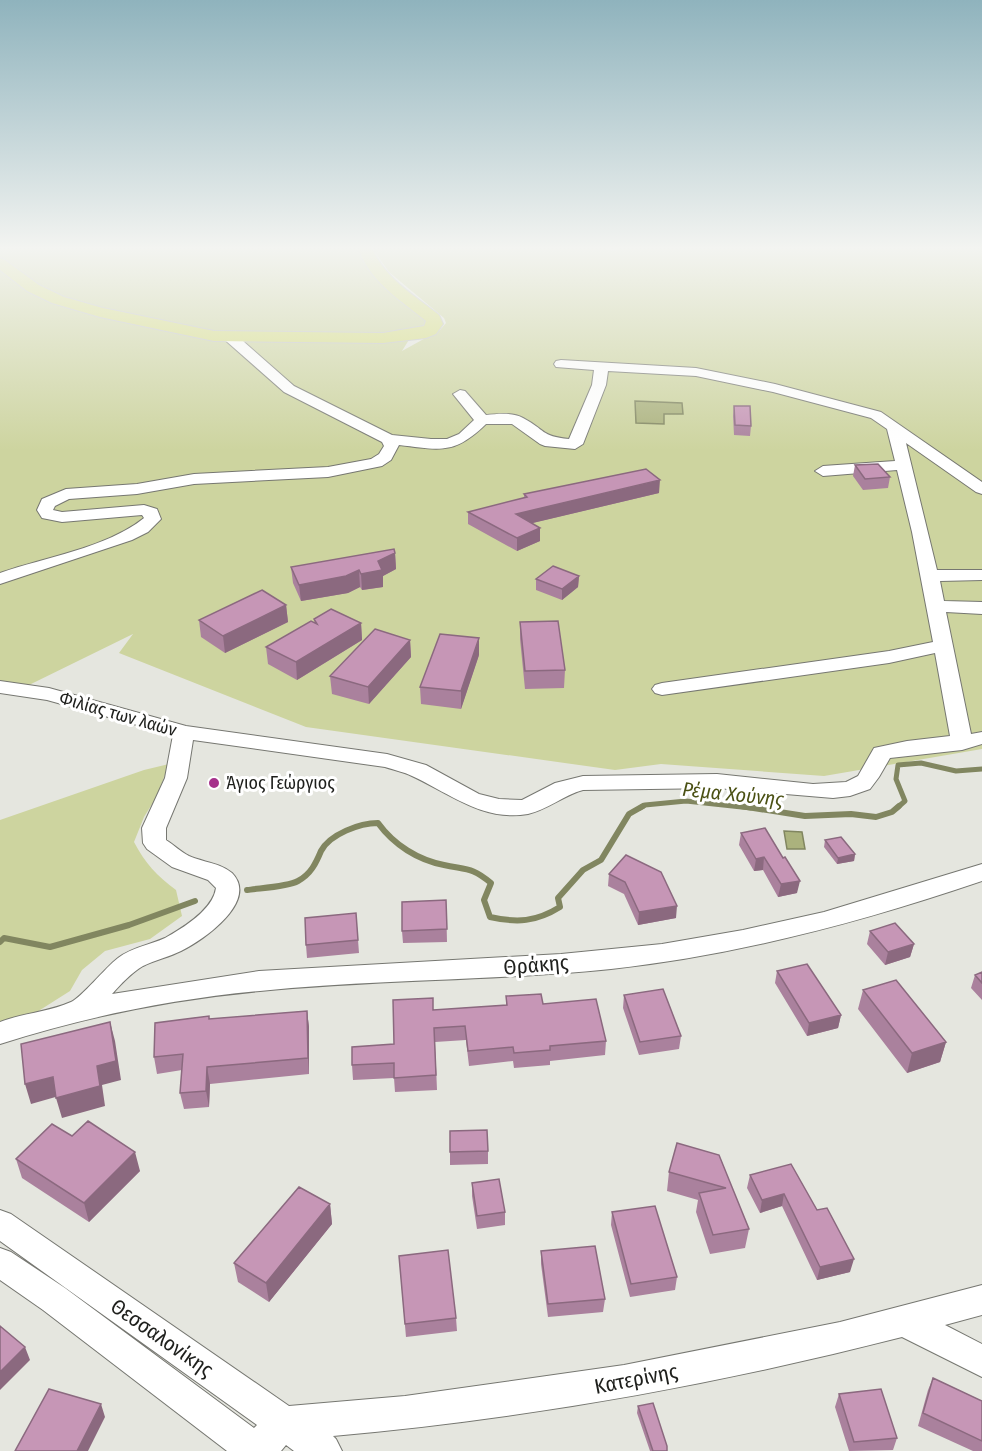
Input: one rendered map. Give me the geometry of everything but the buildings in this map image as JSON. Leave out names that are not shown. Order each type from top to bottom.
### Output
[{"type":"main road","points":[[124,316],[201,333],[230,337],[383,338],[412,336],[432,328],[435,324],[429,316]]},
{"type":"street","points":[[230,337],[289,390],[388,439],[431,444],[450,443],[464,436],[482,420],[513,418],[545,441],[575,444],[599,385],[602,367]]},
{"type":"street","points":[[561,364],[696,372],[775,388],[876,416],[982,489]]},
{"type":"street","points":[[460,394],[482,420]]},
{"type":"street","points":[[184,732],[387,761],[418,770],[472,800],[499,806],[526,807],[563,788],[583,783],[719,781],[814,791],[846,789],[862,784],[882,753],[898,748],[972,740],[942,646],[905,465],[894,428]]},
{"type":"street","points":[[0,579],[118,540],[140,530],[152,516],[133,510],[53,516],[45,510],[48,504],[66,494],[137,489],[194,479],[328,472],[365,466],[376,463],[385,456],[392,446],[388,439]]},
{"type":"street","points":[[822,471],[905,465]]},
{"type":"street","points":[[929,576],[982,574]]},
{"type":"street","points":[[935,606],[982,608]]},
{"type":"street","points":[[662,689],[889,657],[942,646]]},
{"type":"street","name":"Φιλίας των λαών","points":[[0,687],[49,694],[184,732],[176,778],[154,828],[155,843],[180,861],[216,874],[224,880],[228,888],[227,897],[222,906],[204,924],[174,944],[133,960],[113,976],[82,1010]]},
{"type":"street","name":"Θράκης","points":[[82,1010],[169,994],[260,981],[497,968],[661,953],[816,923],[982,872]]},
{"type":"street","points":[[0,1033],[23,1024],[82,1010]]},
{"type":"street","name":"Θεσσαλονίκης","points":[[0,1224],[324,1451]]},
{"type":"street","name":"Θεσσαλονίκης","points":[[0,1262],[54,1299],[256,1451]]},
{"type":"street","name":"Κατερίνης","points":[[284,1424],[363,1418],[579,1390],[762,1356],[905,1323],[982,1300]]},
{"type":"street","points":[[905,1323],[982,1361]]},
{"type":"street","points":[[256,1451],[284,1424]]},
{"type":"shaded area","points":[[0,316],[426,316],[429,319],[426,324],[415,330],[402,351],[440,330],[446,323],[441,316],[982,316],[982,749],[824,776],[661,764],[615,770],[306,727],[119,653],[133,634],[29,685],[0,681]]},
{"type":"shaded area","points":[[635,401],[682,403],[683,414],[664,414],[664,424],[636,423]]},
{"type":"shaded area","points":[[169,764],[157,796],[144,817],[134,842],[152,869],[176,890],[182,916],[150,939],[105,951],[82,970],[70,991],[29,1017],[0,1024],[0,820],[144,770]]},
{"type":"shaded area","points":[[784,831],[802,832],[805,849],[787,849]]},
{"type":"waterway","name":"Ρέμα Χούνης","points":[[897,808],[905,801],[896,779],[898,765],[921,763],[956,771],[982,769]]},
{"type":"waterway","name":"Ρέμα Χούνης","points":[[640,808],[645,805],[686,801],[751,808]]},
{"type":"waterway","name":"Ρέμα Χούνης","points":[[247,890],[298,881],[310,872],[321,851],[331,839],[354,827],[378,823],[399,845],[416,855],[434,863],[474,872],[491,883],[484,900],[490,917],[526,920],[543,916],[560,907],[558,898],[583,870],[601,860],[629,814],[643,806]]},
{"type":"waterway","name":"Ρέμα Χούνης","points":[[741,806],[805,816],[851,814],[876,817],[892,812],[899,806]]},
{"type":"waterway","points":[[0,942],[4,938],[50,947],[129,925],[195,901]]},
{"type":"place","name":"Άγιος Γεώργιος","points":[[214,783]]}]
